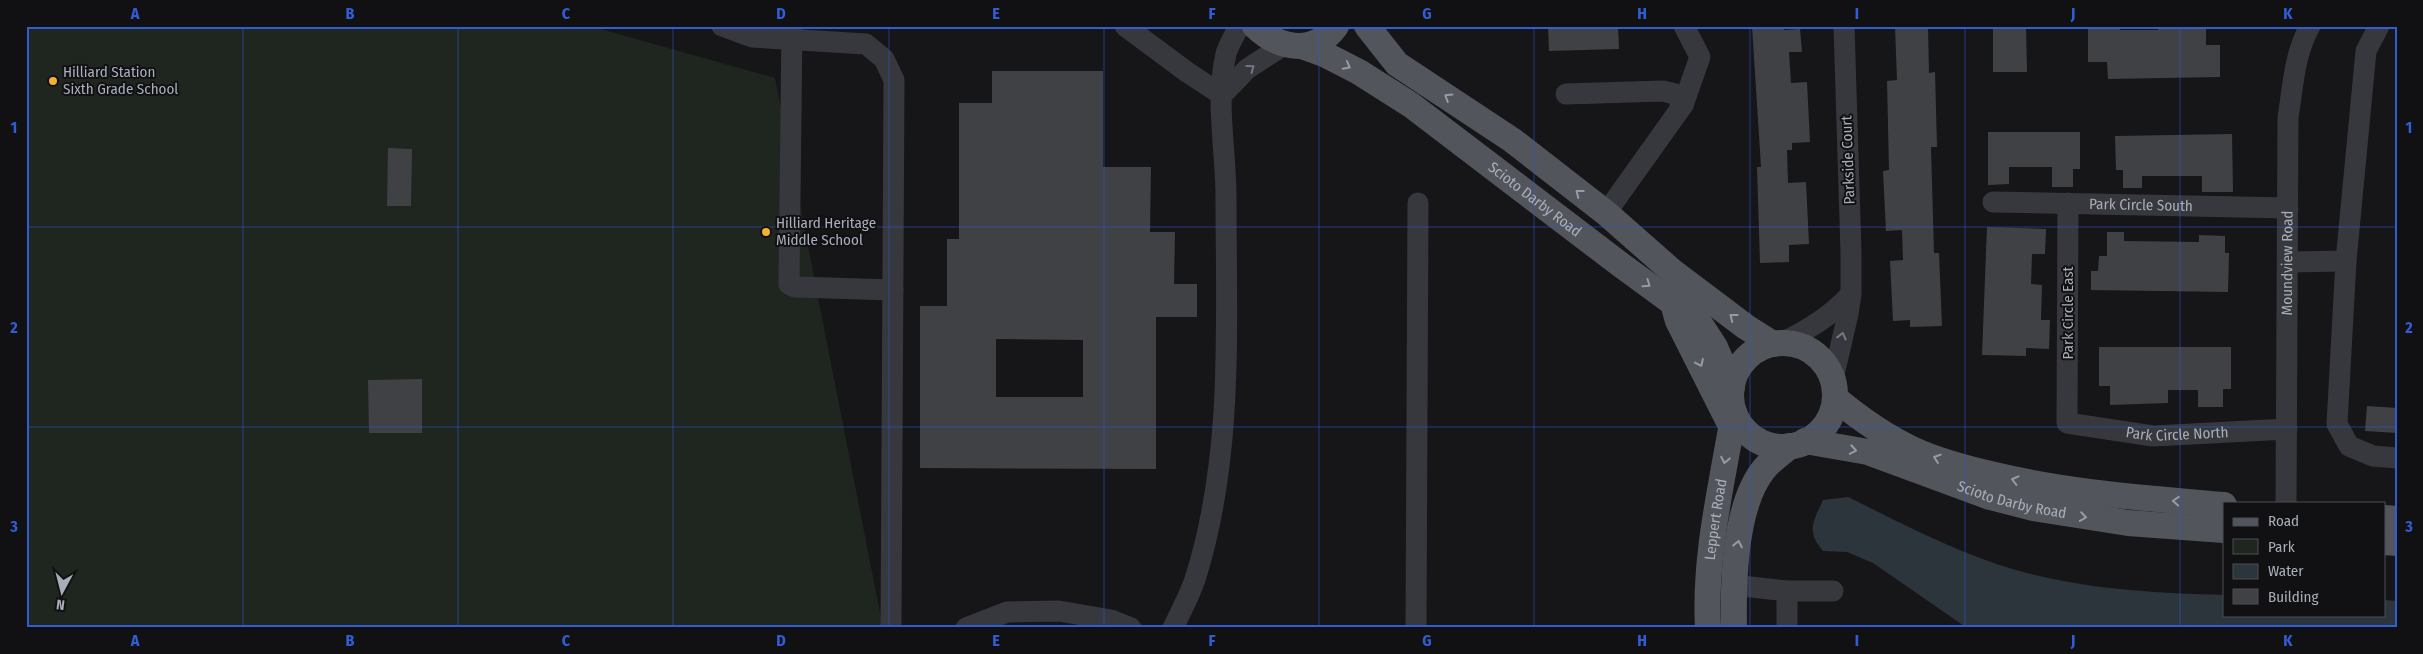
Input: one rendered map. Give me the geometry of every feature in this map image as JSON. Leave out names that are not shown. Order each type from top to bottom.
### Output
[{"type":"main road","name":"Scioto Darby Road","points":[[1255,26],[1268,38],[1324,54],[1359,72],[1411,105],[1673,303],[1693,313],[1716,347],[1732,386]]},
{"type":"main road","points":[[1293,46],[1318,42],[1336,26]]},
{"type":"main road","points":[[1367,26],[1397,64],[1512,140],[1606,213],[1673,272],[1746,327],[1777,344]]},
{"type":"main road","points":[[1673,303],[1678,322],[1733,420],[1749,434],[1763,442],[1779,446],[1798,444],[1824,428],[1832,414],[1834,388],[1827,366],[1814,353],[1799,345],[1777,344],[1764,346],[1748,356],[1737,370],[1732,386],[1733,420]]},
{"type":"main road","name":"Scioto Darby Road","points":[[1834,388],[1874,428],[1915,450],[1967,469],[2033,485],[2088,493],[2223,505]]},
{"type":"main road","name":"Leppert Road","points":[[1708,628],[1707,585],[1711,548],[1733,420]]},
{"type":"main road","name":"Scioto Darby Road","points":[[1798,444],[1868,452],[1990,497],[2033,508],[2128,523],[2223,530]]},
{"type":"main road","name":"Leppert Road","points":[[1734,628],[1733,585],[1737,550],[1753,487],[1765,468],[1798,444]]},
{"type":"street","points":[[722,26],[752,37],[792,33],[866,44],[884,59],[894,80],[891,628]]},
{"type":"street","points":[[1125,26],[1186,72],[1222,95]]},
{"type":"street","points":[[1173,628],[1196,577],[1216,491],[1224,421],[1226,182],[1221,134],[1222,95],[1226,53],[1239,26]]},
{"type":"street","points":[[1606,213],[1683,105],[1700,57],[1684,26]]},
{"type":"street","name":"Parkside Court","points":[[1834,388],[1851,294],[1844,26]]},
{"type":"street","name":"Moundview Road","points":[[2286,502],[2288,429],[2288,118],[2296,61],[2310,26]]},
{"type":"street","points":[[2379,26],[2366,51],[2346,261],[2337,424],[2349,446],[2373,456],[2397,458]]},
{"type":"street","points":[[792,33],[789,284],[795,287],[893,290]]},
{"type":"street","points":[[1222,95],[1247,69],[1293,46]]},
{"type":"street","points":[[1566,94],[1663,91],[1675,94],[1683,105]]},
{"type":"street","name":"Park Circle South","points":[[1993,202],[2288,208]]},
{"type":"street","points":[[1416,628],[1418,203]]},
{"type":"street","name":"Park Circle East","points":[[2067,423],[2068,203]]},
{"type":"street","points":[[2288,262],[2346,261]]},
{"type":"street","points":[[1777,344],[1823,320],[1851,294]]},
{"type":"street","name":"Park Circle North","points":[[2067,423],[2153,436],[2288,429]]},
{"type":"street","points":[[1733,585],[1787,591],[1833,591]]},
{"type":"street","points":[[1787,591],[1787,628]]},
{"type":"street","points":[[966,628],[1007,612],[1059,612],[1089,622],[1111,620],[1131,628]]},
{"type":"green space","points":[[26,26],[590,26],[775,78],[883,628],[26,628]]},
{"type":"water","points":[[1848,497],[1961,550],[2031,574],[2103,587],[2151,592],[2223,595],[2223,616],[2386,616],[2386,600],[2397,601],[2397,628],[1967,628],[1873,563],[1847,552],[1823,551],[1814,538],[1813,526],[1823,500]]},
{"type":"building","points":[[1548,26],[1618,26],[1619,49],[1549,51]]},
{"type":"building","points":[[1752,26],[1784,26],[1784,30],[1800,29],[1802,52],[1789,52],[1791,83],[1807,82],[1810,142],[1792,143],[1792,150],[1787,150],[1788,183],[1806,182],[1809,244],[1789,245],[1789,262],[1760,263],[1757,167],[1761,167]]},
{"type":"building","points":[[1895,26],[1928,26],[1929,73],[1935,72],[1937,147],[1931,147],[1934,253],[1939,253],[1942,326],[1910,327],[1910,320],[1893,321],[1890,261],[1903,260],[1902,230],[1886,231],[1883,171],[1889,170],[1887,81],[1897,80]]},
{"type":"building","points":[[1993,26],[2026,26],[2027,72],[1993,72]]},
{"type":"building","points":[[2088,26],[2120,26],[2120,30],[2158,30],[2158,26],[2206,26],[2206,45],[2220,45],[2220,77],[2108,79],[2107,62],[2088,62]]},
{"type":"building","points":[[992,71],[1103,71],[1103,167],[1151,167],[1150,232],[1175,232],[1174,284],[1197,284],[1197,317],[1156,317],[1156,469],[920,468],[920,306],[947,306],[947,239],[959,239],[959,103],[992,103]],"holes":[[[996,339],[1083,340],[1083,397],[996,397]]]},
{"type":"building","points":[[1988,132],[2080,132],[2080,169],[2073,169],[2073,187],[2052,187],[2052,167],[2009,167],[2009,184],[1988,185]]},
{"type":"building","points":[[2232,134],[2233,192],[2202,192],[2202,176],[2142,176],[2142,188],[2123,188],[2123,170],[2116,170],[2115,136]]},
{"type":"building","points":[[388,148],[412,149],[411,206],[387,206]]},
{"type":"building","points":[[1987,227],[2046,229],[2045,254],[2032,254],[2031,284],[2042,285],[2041,320],[2050,320],[2049,349],[2026,348],[2026,356],[1982,355]]},
{"type":"building","points":[[2107,232],[2124,232],[2124,241],[2199,242],[2199,235],[2225,236],[2225,253],[2229,253],[2228,292],[2091,290],[2091,271],[2098,271],[2099,256],[2107,256]]},
{"type":"building","points":[[2099,347],[2231,347],[2231,389],[2223,389],[2223,407],[2198,407],[2198,390],[2168,390],[2168,403],[2110,405],[2110,386],[2099,386]]},
{"type":"building","points":[[422,379],[422,433],[369,433],[368,380]]},
{"type":"building","points":[[2367,406],[2397,408],[2397,433],[2365,431]]},
{"type":"place","name":"Hilliard Station Sixth Grade School","points":[[53,81]]},
{"type":"place","name":"Hilliard Heritage Middle School","points":[[766,232]]}]
